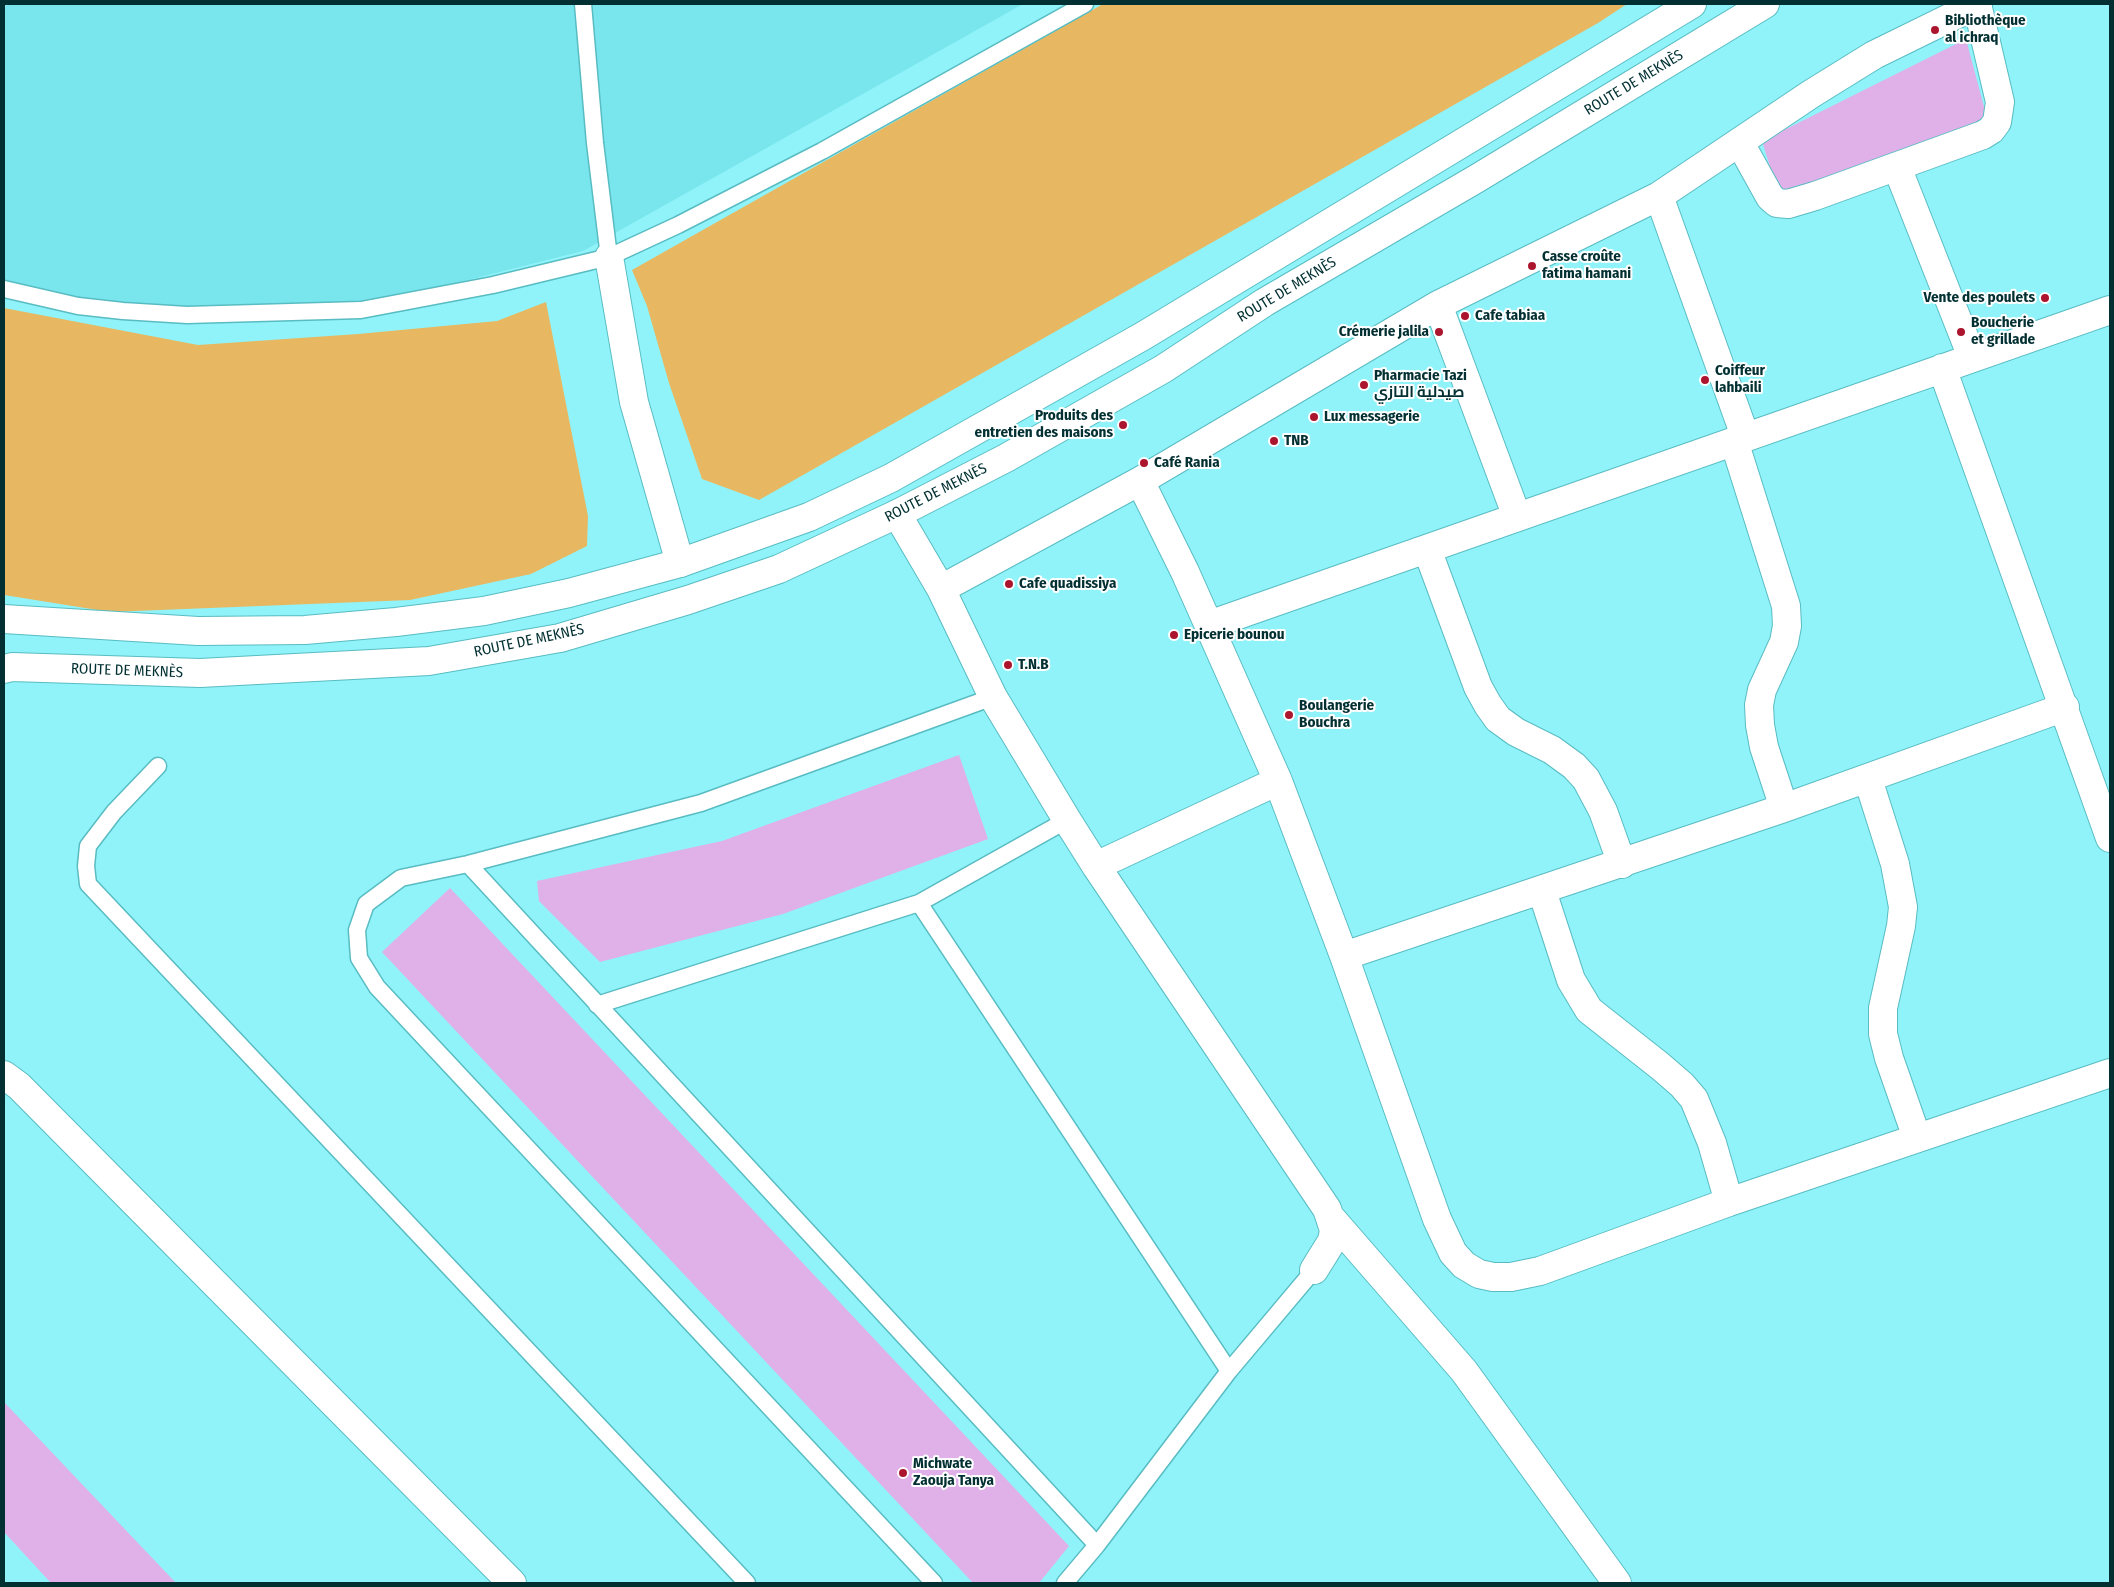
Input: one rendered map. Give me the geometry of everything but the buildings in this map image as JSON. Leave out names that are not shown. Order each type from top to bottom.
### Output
[{"type":"street","points":[[4,619],[198,631],[305,630],[484,611],[569,594],[680,563],[809,517],[891,478],[1143,336],[1692,4]]},
{"type":"street","name":"ROUTE DE MEKNÈS","points":[[4,669],[200,673],[429,661],[560,638],[688,600],[779,568],[898,514],[1006,458],[1163,369],[1265,302],[1476,179],[1765,4]]},
{"type":"street","points":[[940,589],[1140,481],[1438,305],[1659,196],[1811,94],[1874,55],[1977,4],[2000,102],[1997,122],[1991,130],[1977,138],[1807,199],[1788,204],[1777,203],[1763,188],[1740,143]]},
{"type":"street","points":[[1897,167],[1972,358]]},
{"type":"street","points":[[1659,196],[1740,438],[1786,606],[1787,626],[1784,642],[1762,690],[1760,705],[1760,725],[1764,747],[1784,808]]},
{"type":"street","points":[[609,256],[634,402],[680,563]]},
{"type":"street","points":[[1438,305],[1517,517]]},
{"type":"street","points":[[1209,625],[2110,310]]},
{"type":"street","points":[[1942,368],[2065,707],[2110,838]]},
{"type":"street","points":[[1140,481],[1209,625],[1278,781],[1344,956],[1437,1218],[1453,1253],[1464,1265],[1479,1274],[1493,1277],[1511,1277],[1540,1271],[1729,1202],[2110,1073]]},
{"type":"street","points":[[898,514],[940,589],[993,697],[1067,820],[1096,866],[1317,1193],[1332,1219],[1464,1372],[1617,1583]]},
{"type":"street","points":[[1427,549],[1478,687],[1488,705],[1498,718],[1516,732],[1552,750],[1574,766],[1586,779],[1603,811],[1622,864]]},
{"type":"street","points":[[1344,956],[1622,864],[1868,779],[2065,707]]},
{"type":"street","points":[[1868,779],[1895,864],[1903,907],[1901,926],[1883,1008],[1883,1034],[1889,1058],[1917,1138]]},
{"type":"street","points":[[1096,866],[1278,781]]},
{"type":"street","points":[[1542,891],[1571,980],[1589,1010],[1660,1066],[1682,1085],[1694,1099],[1712,1143],[1729,1202]]},
{"type":"street","points":[[4,1060],[11,1080],[512,1583]]},
{"type":"street","points":[[1314,1270],[1332,1241],[1334,1230],[1332,1219]]},
{"type":"lane","points":[[583,4],[595,143],[609,256]]},
{"type":"lane","points":[[4,288],[78,306],[187,315],[361,310],[493,285],[609,256],[678,225],[822,151],[1085,4]]},
{"type":"lane","points":[[934,1583],[377,987],[359,958],[357,930],[366,904],[400,878],[468,864],[701,803],[993,697]]},
{"type":"lane","points":[[158,766],[114,812],[88,846],[86,866],[88,884],[747,1583]]},
{"type":"lane","points":[[597,1005],[919,903],[1067,820]]},
{"type":"lane","points":[[468,864],[1096,1545]]},
{"type":"lane","points":[[919,903],[1229,1371]]},
{"type":"lane","points":[[1065,1583],[1229,1371],[1314,1270]]},
{"type":"shaded area","points":[[4,4],[1023,4],[583,251],[365,306],[124,308],[4,283]]},
{"type":"shaded area","points":[[1103,4],[1627,4],[1598,23],[759,500],[702,479],[669,383],[647,306],[632,270]]},
{"type":"shaded area","points":[[546,302],[588,516],[587,546],[531,574],[410,600],[110,612],[4,595],[4,308],[198,345],[358,334],[497,321]]},
{"type":"place","name":"Bibliothèque al ichraq","points":[[1935,30]]},
{"type":"place","name":"Casse croûte fatima hamani","points":[[1532,266]]},
{"type":"place","name":"Vente des poulets","points":[[2045,298]]},
{"type":"place","name":"Cafe tabiaa","points":[[1465,316]]},
{"type":"place","name":"Crémerie jalila","points":[[1439,332]]},
{"type":"place","name":"Boucherie et grillade","points":[[1961,332]]},
{"type":"place","name":"Coiffeur lahbaili","points":[[1705,380]]},
{"type":"place","name":"Pharmacie Tazi صيدلية التازي","points":[[1364,385]]},
{"type":"place","name":"Lux messagerie","points":[[1314,417]]},
{"type":"place","name":"Produits des entretien des maisons","points":[[1123,425]]},
{"type":"place","name":"TNB","points":[[1274,441]]},
{"type":"place","name":"Café Rania","points":[[1144,463]]},
{"type":"place","name":"Cafe quadissiya","points":[[1009,584]]},
{"type":"place","name":"Epicerie bounou","points":[[1174,635]]},
{"type":"place","name":"T.N.B","points":[[1008,665]]},
{"type":"place","name":"Boulangerie Bouchra","points":[[1289,715]]},
{"type":"place","name":"Michwate Zaouja Tanya","points":[[903,1473]]}]
